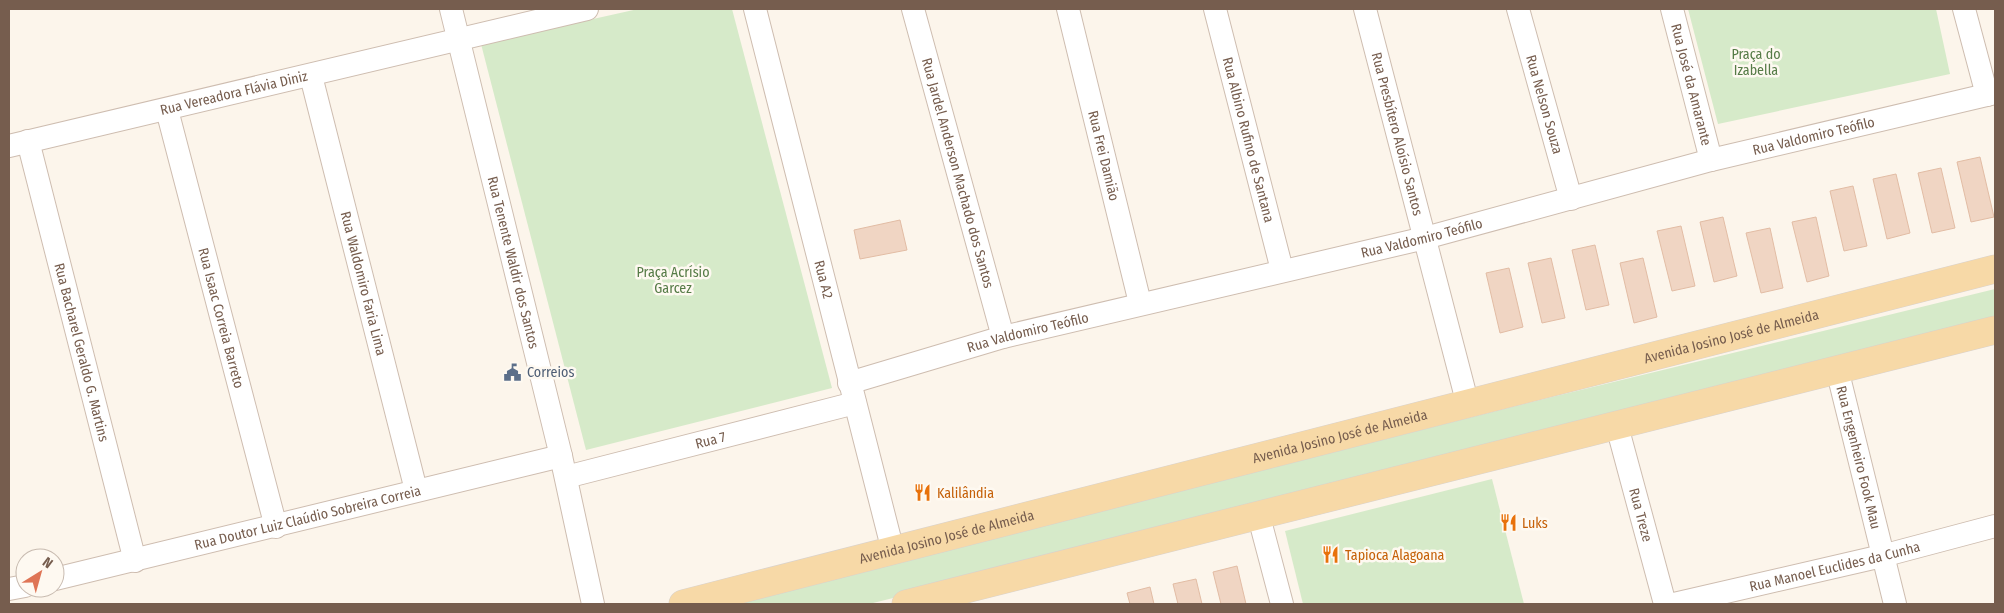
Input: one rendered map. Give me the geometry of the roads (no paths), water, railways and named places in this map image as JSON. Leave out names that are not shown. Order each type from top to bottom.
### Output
[{"type":"main road","name":"Avenida Josino José de Almeida","points":[[683,604],[1995,269]]},
{"type":"main road","points":[[906,604],[1259,517],[1995,330]]},
{"type":"street","name":"Rua Tenente Waldir dos Santos","points":[[451,9],[564,467],[593,604]]},
{"type":"street","name":"Rua Vereadora Flávia Diniz","points":[[18,144],[587,9]]},
{"type":"street","name":"Rua A2","points":[[755,9],[852,393],[894,550]]},
{"type":"street","name":"Rua Jardel Anderson Machado dos Santos","points":[[914,9],[1003,337]]},
{"type":"street","name":"Rua Frei Damião","points":[[1068,9],[1140,303]]},
{"type":"street","name":"Rua Albino Rufino de Santana","points":[[1215,9],[1282,270]]},
{"type":"street","name":"Rua Presbítero Aloísio Santos","points":[[1365,9],[1468,405]]},
{"type":"street","name":"Rua Nelson Souza","points":[[1518,9],[1571,199]]},
{"type":"street","name":"Rua José da Amarante","points":[[1672,9],[1710,160]]},
{"type":"street","points":[[1964,9],[1991,94]]},
{"type":"street","name":"Rua Waldomiro Faria Lima","points":[[310,76],[416,490]]},
{"type":"street","name":"Rua Valdomiro Teófilo","points":[[852,393],[1003,337],[1140,303],[1425,238],[1710,160],[1991,94]]},
{"type":"street","name":"Rua Isaac Correia Barreto","points":[[166,110],[276,526]]},
{"type":"street","name":"Rua Bacharel Geraldo G. Martins","points":[[18,144],[135,561]]},
{"type":"street","name":"Rua Engenheiro Fook Mau","points":[[1837,369],[1895,604]]},
{"type":"street","name":"Rua 7","points":[[564,467],[852,393]]},
{"type":"street","name":"Rua Treze","points":[[1618,426],[1665,604]]},
{"type":"street","name":"Rua Doutor Luiz Claúdio Sobreira Correia","points":[[65,577],[135,561],[416,490],[564,467]]},
{"type":"street","points":[[1259,517],[1282,604]]},
{"type":"street","name":"Rua Manoel Euclides da Cunha","points":[[1674,604],[1882,556],[1995,526]]},
{"type":"place","name":"Correios","points":[[513,372]]},
{"type":"place","name":"Kalilândia","points":[[923,493]]},
{"type":"place","name":"Luks","points":[[1508,523]]},
{"type":"place","name":"Tapioca Alagoana","points":[[1331,555]]},
{"type":"park label","name":"Praça do Izabella","points":[[1756,62]]},
{"type":"park label","name":"Praça Acrísio Garcez","points":[[673,280]]}]
